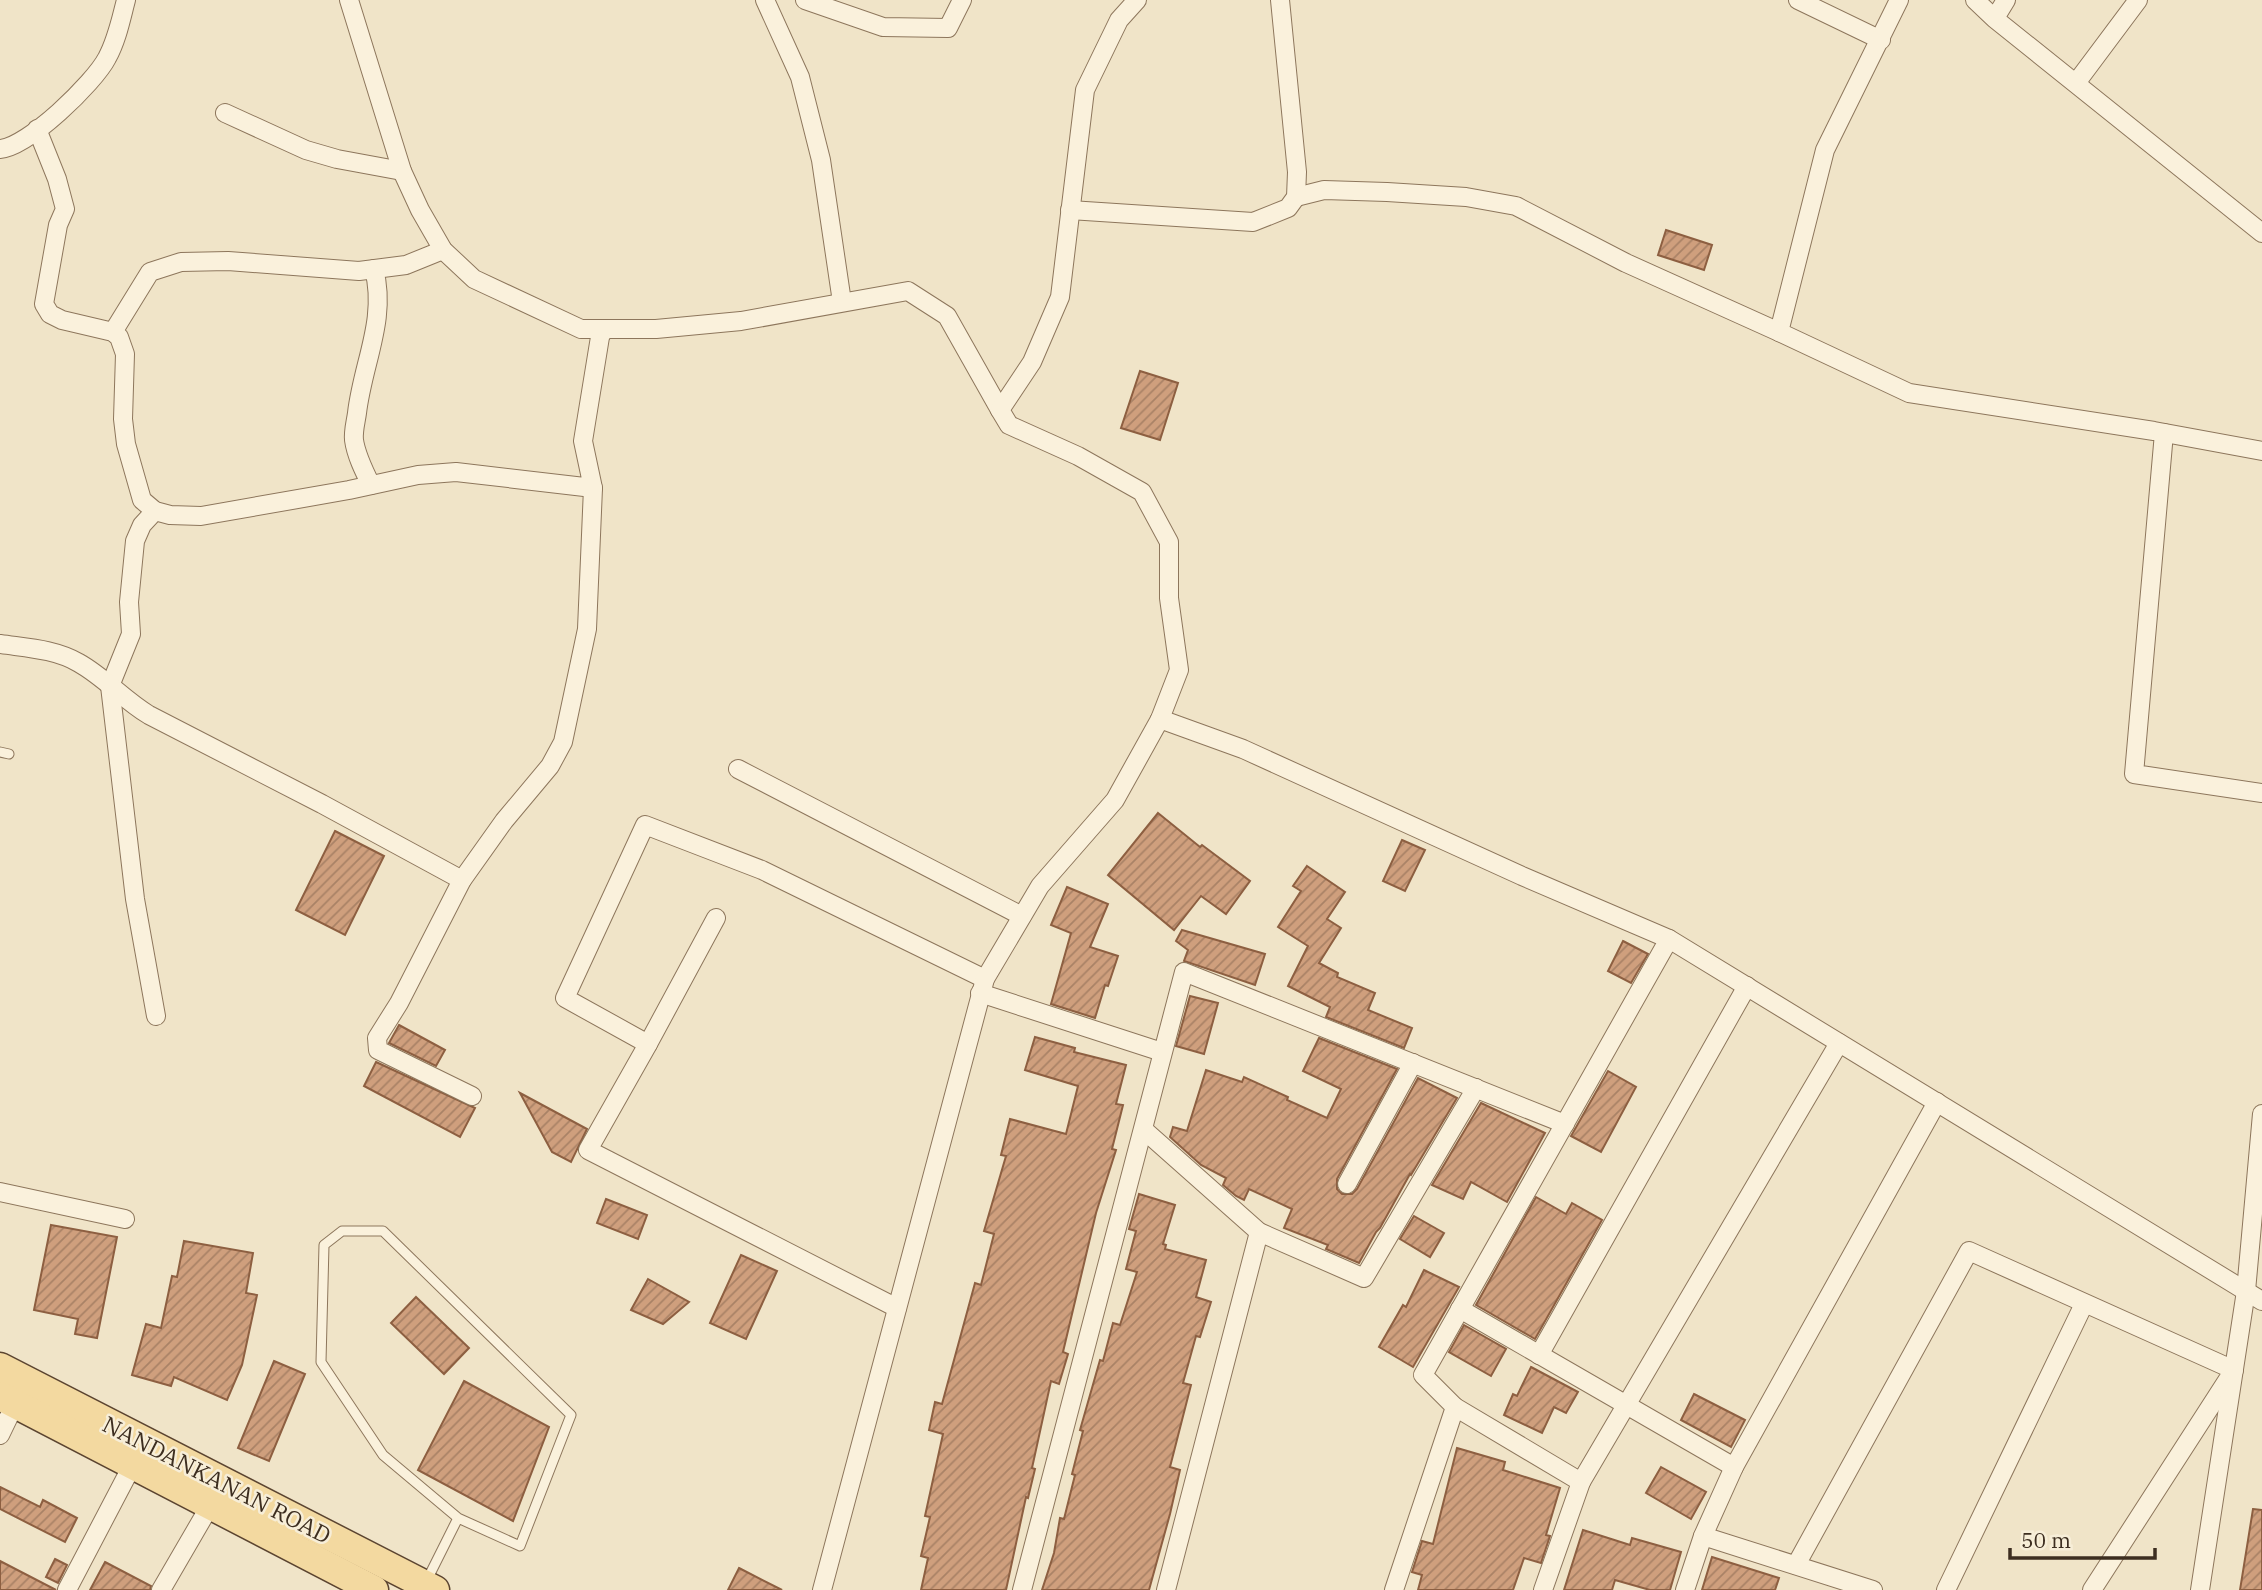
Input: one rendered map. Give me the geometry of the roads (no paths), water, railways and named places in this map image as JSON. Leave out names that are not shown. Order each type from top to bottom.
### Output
[{"type":"main road","name":"NANDANKANAN ROAD","points":[[0,1367],[430,1587]]},
{"type":"main road","points":[[8,1400],[211,1504],[366,1588]]},
{"type":"street","points":[[0,149],[10,148],[50,120],[88,84],[107,59],[126,0]]},
{"type":"street","points":[[349,0],[402,171],[443,250],[474,279],[581,329],[656,329],[741,321],[908,290],[947,316],[1009,425],[1078,456],[1142,492],[1169,542],[1169,597],[1179,670],[1160,719],[1115,800],[1040,886],[983,986],[822,1590]]},
{"type":"street","points":[[765,0],[800,76],[821,160],[842,302]]},
{"type":"street","points":[[805,0],[883,27],[948,28],[962,0]]},
{"type":"street","points":[[1000,410],[1032,362],[1060,297],[1085,90],[1119,20],[1137,0]]},
{"type":"street","points":[[1070,210],[1253,222],[1288,208],[1296,197],[1297,172],[1280,0]]},
{"type":"street","points":[[1798,0],[1881,40]]},
{"type":"street","points":[[1779,332],[1825,150],[1899,0]]},
{"type":"street","points":[[1975,0],[2262,233]]},
{"type":"street","points":[[1994,18],[2006,0]]},
{"type":"street","points":[[2076,83],[2138,0]]},
{"type":"street","points":[[225,113],[306,150],[337,159],[402,171]]},
{"type":"street","points":[[37,129],[57,179],[65,209],[58,225],[44,304],[50,314],[62,320],[113,332],[119,337],[125,354],[123,419],[127,444],[142,500],[155,511],[170,515],[201,516],[418,475],[456,472],[593,488]]},
{"type":"street","points":[[1296,197],[1324,190],[1387,192],[1466,197],[1516,206],[1626,263],[1909,393],[2262,451]]},
{"type":"street","points":[[113,332],[150,272],[181,262],[228,261],[359,271],[406,264],[443,250]]},
{"type":"street","points":[[371,485],[354,438],[360,386],[374,338],[379,307],[379,289],[374,269]]},
{"type":"street","points":[[472,1097],[378,1050],[377,1038],[399,1003],[462,880],[504,821],[550,766],[563,742],[587,629],[593,488],[583,441],[600,337],[604,329]]},
{"type":"street","points":[[2164,433],[2134,774],[2262,793]]},
{"type":"street","points":[[155,511],[142,525],[135,541],[129,602],[131,634],[110,686],[135,899],[156,1016]]},
{"type":"street","points":[[0,644],[53,652],[80,663],[128,702],[149,715],[462,880]]},
{"type":"street","points":[[1160,719],[1243,749],[1522,876],[1669,939],[2262,1301]]},
{"type":"street","points":[[738,769],[1023,916]]},
{"type":"street","points":[[648,1044],[565,998],[645,825],[762,870],[983,986],[1162,1052]]},
{"type":"street","points":[[716,918],[587,1150],[897,1308]]},
{"type":"street","points":[[1581,1482],[1455,1406],[1423,1376],[1669,939]]},
{"type":"street","points":[[1022,1590],[1184,972],[1565,1124]]},
{"type":"street","points":[[1539,1354],[1747,986]]},
{"type":"street","points":[[1543,1590],[1581,1482],[1839,1043]]},
{"type":"street","points":[[1347,1184],[1413,1063]]},
{"type":"street","points":[[1144,1130],[1259,1232],[1364,1278],[1476,1088]]},
{"type":"street","points":[[1685,1590],[1703,1536],[1734,1467],[1937,1102]]},
{"type":"street","points":[[2200,1590],[2246,1291],[2262,1114]]},
{"type":"street","points":[[0,1192],[125,1219]]},
{"type":"street","points":[[1166,1590],[1259,1232]]},
{"type":"street","points":[[1796,1565],[1969,1251],[2234,1370]]},
{"type":"street","points":[[1946,1590],[2084,1304]]},
{"type":"street","points":[[1460,1309],[1734,1467]]},
{"type":"street","points":[[2092,1590],[2234,1370]]},
{"type":"street","points":[[0,1435],[8,1400]]},
{"type":"street","points":[[1394,1590],[1455,1406]]},
{"type":"street","points":[[67,1590],[133,1464]]},
{"type":"street","points":[[161,1590],[211,1504]]},
{"type":"street","points":[[1703,1536],[1796,1565],[1836,1584],[1873,1590]]},
{"type":"lane","points":[[342,1231],[383,1231],[570,1415],[520,1545],[458,1518],[383,1455],[321,1363],[324,1245],[342,1231]]},
{"type":"lane","points":[[430,1587],[458,1518]]}]
